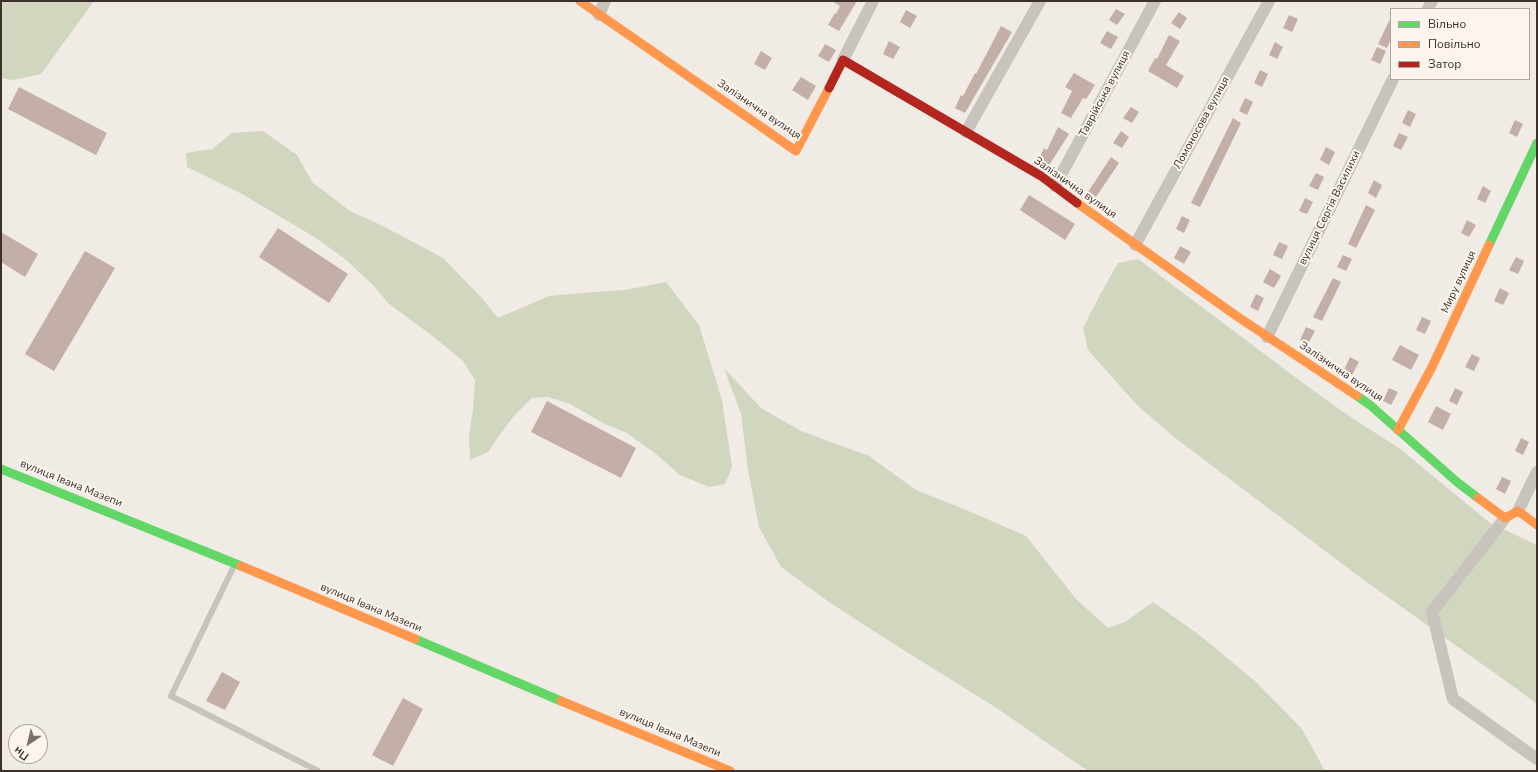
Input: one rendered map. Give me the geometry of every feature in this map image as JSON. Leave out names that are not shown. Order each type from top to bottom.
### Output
[{"type":"street","name":"Залізнична вулиця","points":[[580,1],[796,151],[843,60],[1041,176],[1135,245],[1267,337],[1370,405],[1457,482],[1505,518]]},
{"type":"street","points":[[599,14],[605,1]]},
{"type":"street","points":[[843,60],[873,1]]},
{"type":"street","points":[[966,132],[1040,1]]},
{"type":"street","name":"Таврійська вулиця","points":[[1055,186],[1155,1]]},
{"type":"street","name":"Ломоносова вулиця","points":[[1135,245],[1269,1]]},
{"type":"street","name":"вулиця Сергія Василихи","points":[[1267,337],[1394,80]]},
{"type":"street","name":"Миру вулиця","points":[[1398,430],[1432,367],[1537,143]]},
{"type":"street","name":"вулиця Івана Мазепи","points":[[1,469],[235,564],[730,771]]},
{"type":"street","points":[[1537,472],[1518,510],[1505,518],[1432,612],[1453,699],[1537,759]]},
{"type":"street","points":[[1518,510],[1537,525]]},
{"type":"lane","points":[[235,564],[171,696],[318,771]]},
{"type":"green space","points":[[1,1],[94,1],[41,74],[13,80],[1,78]]},
{"type":"green space","points":[[263,131],[297,155],[312,182],[350,211],[383,226],[443,258],[480,296],[498,318],[549,296],[625,290],[666,282],[699,325],[722,400],[732,467],[725,484],[709,487],[680,475],[656,454],[627,433],[605,424],[570,404],[548,397],[532,398],[514,416],[488,452],[470,460],[469,437],[475,380],[463,361],[430,334],[389,304],[373,285],[345,259],[316,238],[242,194],[187,167],[186,153],[212,149],[232,133]]},
{"type":"green space","points":[[1138,259],[1307,386],[1349,416],[1399,448],[1490,523],[1537,545],[1537,704],[1361,578],[1174,437],[1137,405],[1088,350],[1083,328],[1118,263]]},
{"type":"green space","points":[[724,368],[761,408],[801,431],[869,456],[916,490],[1026,536],[1076,599],[1108,628],[1125,622],[1153,602],[1198,634],[1255,681],[1302,729],[1325,771],[1088,771],[995,707],[829,602],[781,567],[759,527],[748,470],[741,414]]},
{"type":"building","points":[[832,1],[857,1],[839,31],[828,25],[840,6]]},
{"type":"building","points":[[1116,9],[1125,14],[1117,25],[1109,20]]},
{"type":"building","points":[[906,10],[917,16],[910,28],[900,22]]},
{"type":"building","points":[[1179,12],[1187,18],[1180,29],[1171,23]]},
{"type":"building","points":[[1289,15],[1298,19],[1292,32],[1283,28]]},
{"type":"building","points":[[1390,19],[1390,41],[1387,48],[1378,44]]},
{"type":"building","points":[[1001,26],[1012,32],[965,113],[955,108],[961,95],[963,96],[975,73],[976,74]]},
{"type":"building","points":[[1107,31],[1118,37],[1111,49],[1100,43]]},
{"type":"building","points":[[1169,35],[1180,41],[1166,65],[1184,76],[1177,88],[1148,71],[1155,58],[1157,59]]},
{"type":"building","points":[[889,41],[900,47],[893,59],[883,54]]},
{"type":"building","points":[[1275,42],[1283,47],[1277,59],[1269,55]]},
{"type":"building","points":[[825,44],[836,50],[829,62],[818,56]]},
{"type":"building","points":[[1377,47],[1386,51],[1380,64],[1371,60]]},
{"type":"building","points":[[761,51],[772,58],[765,70],[754,64]]},
{"type":"building","points":[[1260,70],[1268,74],[1262,87],[1254,83]]},
{"type":"building","points":[[1074,73],[1095,85],[1086,99],[1083,98],[1071,118],[1061,113],[1072,91],[1065,87]]},
{"type":"building","points":[[801,77],[816,86],[808,100],[792,90]]},
{"type":"building","points":[[19,87],[107,133],[96,155],[8,109]]},
{"type":"building","points":[[1245,98],[1253,102],[1247,115],[1239,111]]},
{"type":"building","points":[[1131,107],[1139,112],[1132,123],[1123,118]]},
{"type":"building","points":[[1408,110],[1416,114],[1410,127],[1402,123]]},
{"type":"building","points":[[1233,118],[1241,123],[1200,207],[1191,203]]},
{"type":"building","points":[[1515,120],[1523,124],[1517,137],[1509,133]]},
{"type":"building","points":[[1058,127],[1069,134],[1048,167],[1038,161],[1044,148],[1047,150]]},
{"type":"building","points":[[1121,131],[1129,137],[1122,148],[1113,143]]},
{"type":"building","points":[[1399,133],[1408,137],[1401,150],[1393,146]]},
{"type":"building","points":[[1326,147],[1335,152],[1329,165],[1320,160]]},
{"type":"building","points":[[1111,157],[1119,163],[1096,197],[1088,192]]},
{"type":"building","points":[[1316,173],[1324,177],[1318,190],[1309,186]]},
{"type":"building","points":[[1374,180],[1382,185],[1376,198],[1368,193]]},
{"type":"building","points":[[1483,186],[1491,191],[1485,203],[1477,199]]},
{"type":"building","points":[[1029,195],[1075,224],[1065,240],[1020,210]]},
{"type":"building","points":[[1305,198],[1313,202],[1307,214],[1299,211]]},
{"type":"building","points":[[1366,205],[1375,210],[1356,248],[1348,244]]},
{"type":"building","points":[[1182,216],[1190,220],[1184,233],[1176,229]]},
{"type":"building","points":[[1467,220],[1476,225],[1469,237],[1461,233]]},
{"type":"building","points":[[278,228],[348,274],[329,303],[259,257]]},
{"type":"building","points":[[1,232],[38,254],[25,277],[1,262]]},
{"type":"building","points":[[1279,242],[1288,246],[1282,259],[1273,255]]},
{"type":"building","points":[[1180,246],[1191,252],[1184,264],[1174,258]]},
{"type":"building","points":[[85,251],[115,268],[54,371],[25,354]]},
{"type":"building","points":[[1343,255],[1352,259],[1346,271],[1337,267]]},
{"type":"building","points":[[1516,257],[1524,261],[1518,274],[1509,270]]},
{"type":"building","points":[[1270,269],[1281,276],[1274,288],[1263,282]]},
{"type":"building","points":[[1333,278],[1341,282],[1322,321],[1313,317]]},
{"type":"building","points":[[1500,288],[1509,293],[1503,305],[1494,301]]},
{"type":"building","points":[[1256,294],[1264,298],[1258,311],[1250,307]]},
{"type":"building","points":[[1422,317],[1431,321],[1425,334],[1416,330]]},
{"type":"building","points":[[1306,327],[1315,331],[1308,344],[1300,340]]},
{"type":"building","points":[[1400,345],[1419,355],[1411,370],[1392,360]]},
{"type":"building","points":[[1472,354],[1480,358],[1474,371],[1465,367]]},
{"type":"building","points":[[1350,357],[1359,362],[1352,375],[1344,370]]},
{"type":"building","points":[[1389,388],[1398,392],[1391,405],[1383,401]]},
{"type":"building","points":[[1455,388],[1463,392],[1457,405],[1449,401]]},
{"type":"building","points":[[547,401],[636,448],[621,478],[531,432]]},
{"type":"building","points":[[1436,406],[1451,414],[1443,430],[1428,422]]},
{"type":"building","points":[[1521,438],[1529,442],[1523,455],[1515,451]]},
{"type":"building","points":[[1502,477],[1511,481],[1505,494],[1496,489]]},
{"type":"building","points":[[222,672],[240,682],[225,710],[206,701]]},
{"type":"building","points":[[403,698],[423,709],[393,766],[372,755]]},
{"type":"traffic: fast","points":[[1489,245],[1537,143]]},
{"type":"traffic: fast","points":[[1357,396],[1370,405],[1457,482],[1478,498]]},
{"type":"traffic: fast","points":[[1,469],[241,566]]},
{"type":"traffic: fast","points":[[415,639],[561,701]]},
{"type":"traffic: slow","points":[[580,1],[796,151],[829,88]]},
{"type":"traffic: slow","points":[[1077,203],[1238,317],[1357,396]]},
{"type":"traffic: slow","points":[[1398,430],[1432,367],[1489,245]]},
{"type":"traffic: slow","points":[[1478,498],[1505,518],[1518,511],[1537,525]]},
{"type":"traffic: slow","points":[[241,566],[415,639]]},
{"type":"traffic: slow","points":[[561,701],[730,771]]},
{"type":"traffic: jam","points":[[829,88],[843,60],[1041,176],[1077,203]]}]
